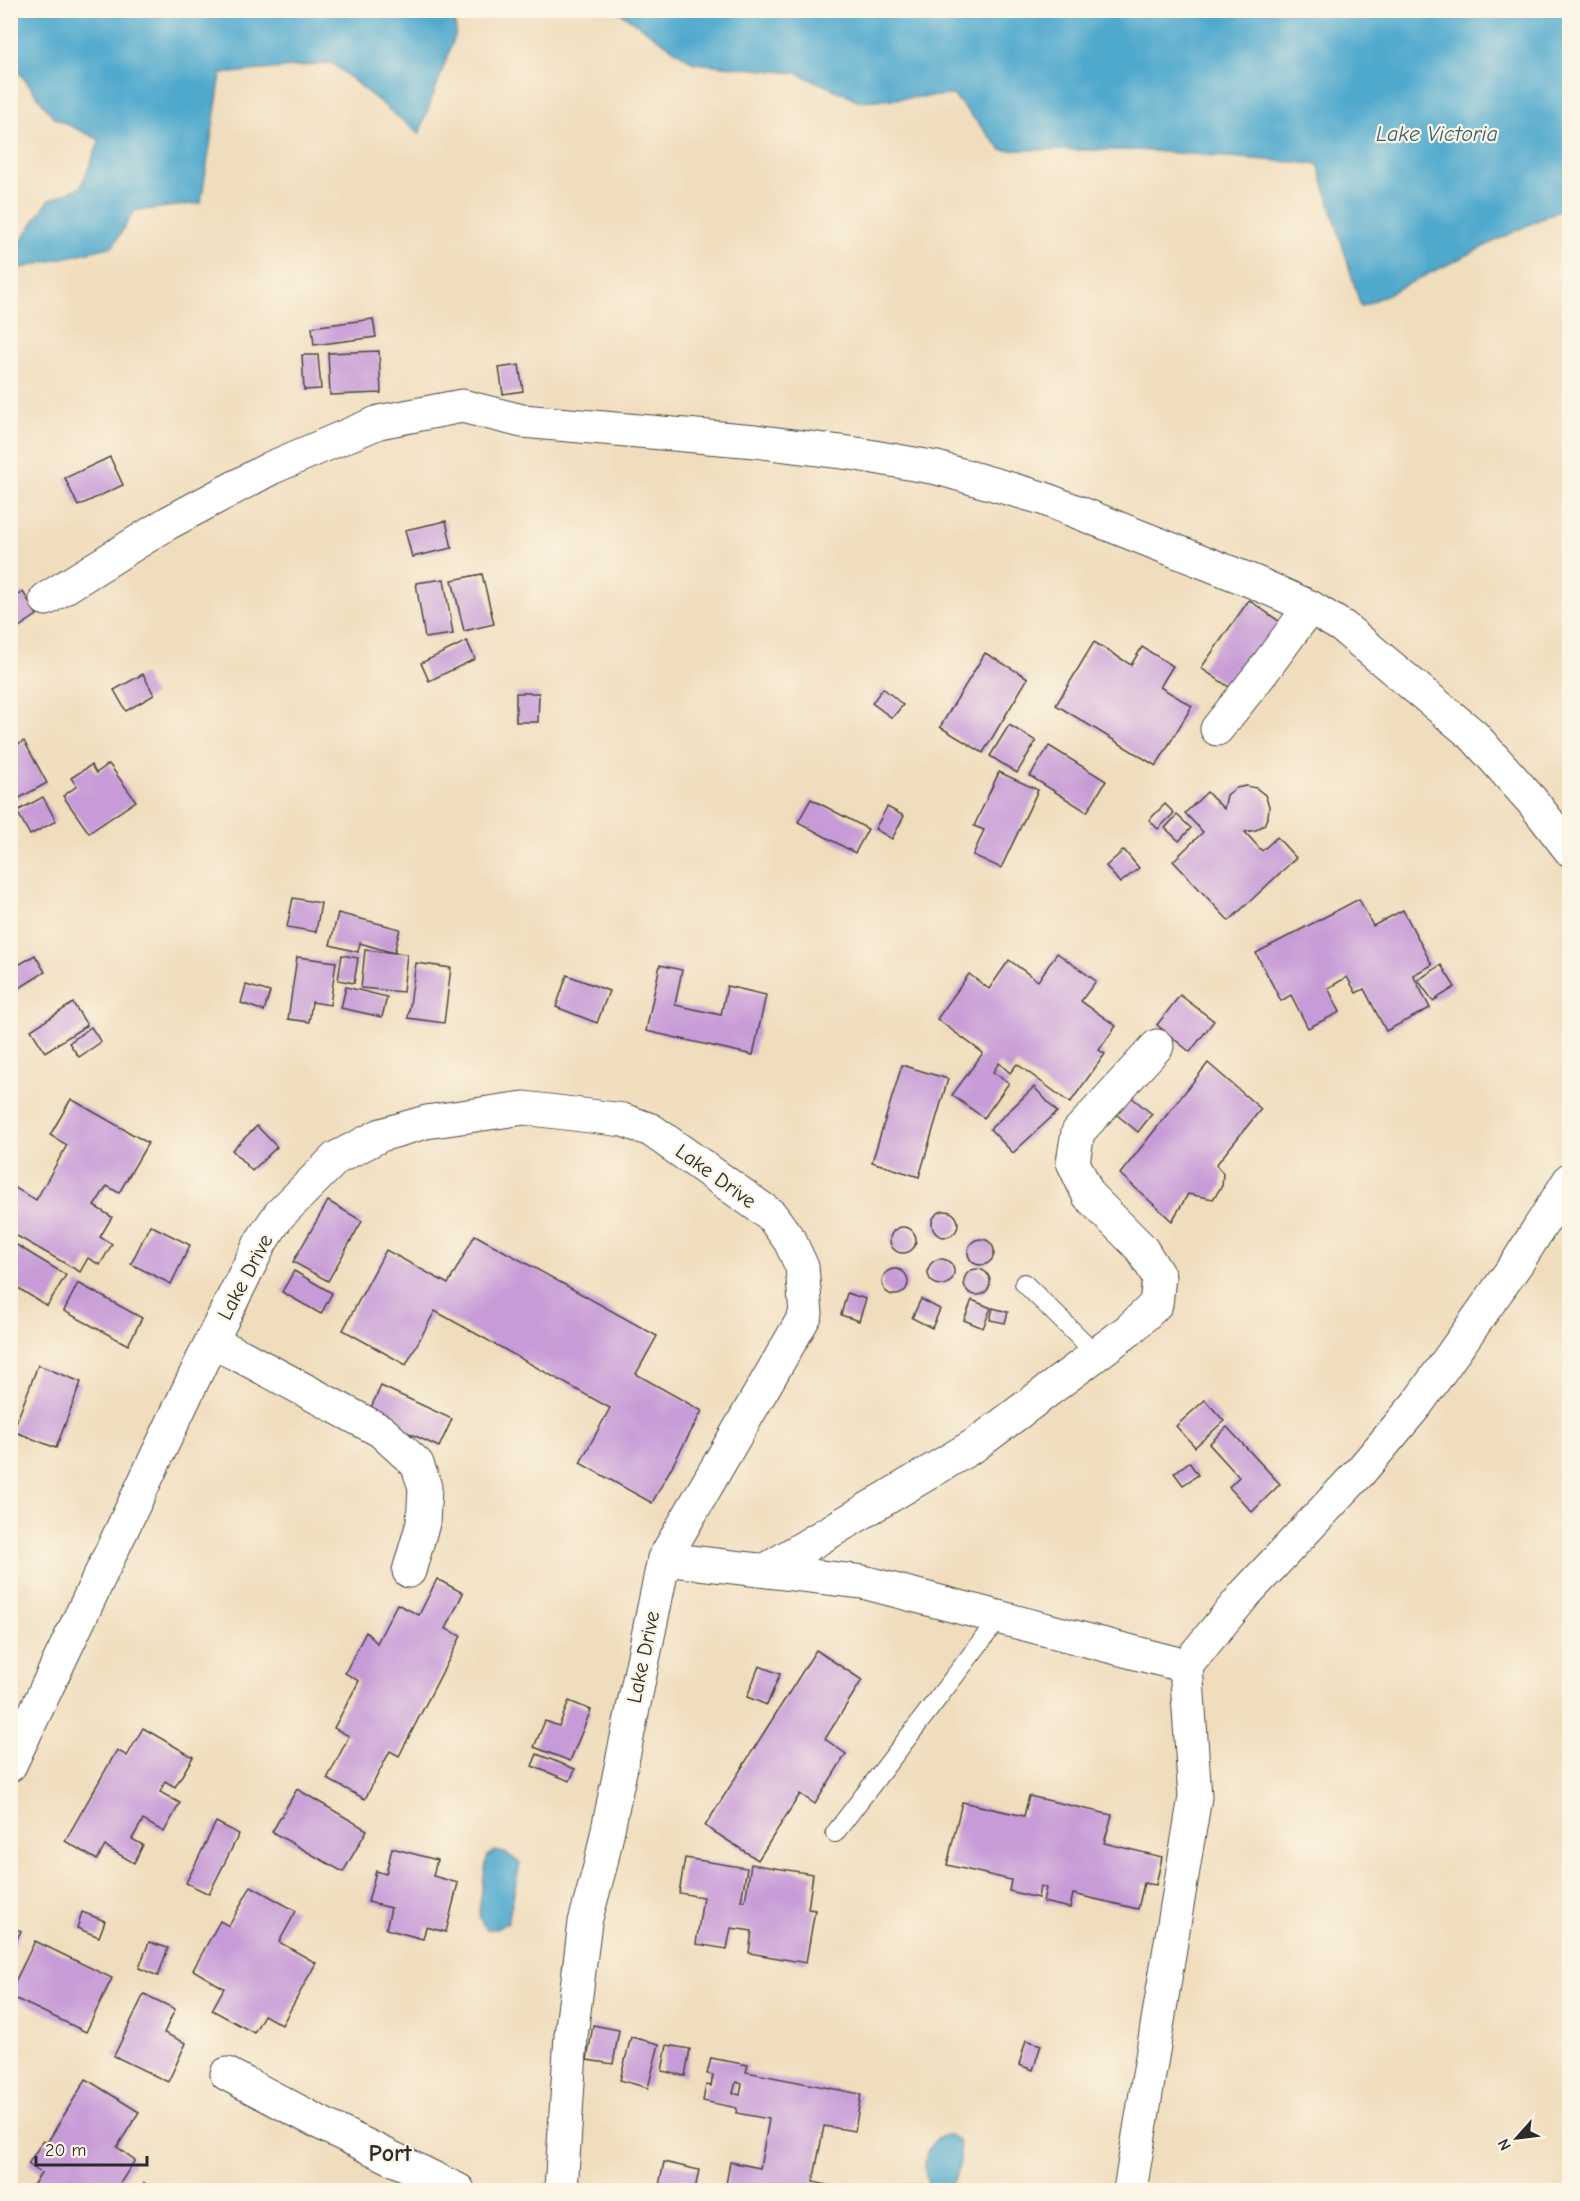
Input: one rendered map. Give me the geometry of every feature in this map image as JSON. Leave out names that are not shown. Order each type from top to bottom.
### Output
[{"type":"street","points":[[46,599],[168,523],[271,468],[379,422],[462,406],[522,421],[754,441],[858,454],[937,468],[1042,498],[1254,582],[1310,607],[1343,627],[1473,735],[1532,801],[1569,850]]},
{"type":"street","points":[[1217,729],[1310,607]]},
{"type":"street","points":[[766,1570],[975,1445],[1097,1355],[1129,1330],[1156,1304],[1159,1277],[1141,1248],[1089,1196],[1073,1162],[1078,1132],[1157,1046]]},
{"type":"street","name":"Lake Drive","points":[[10,1765],[211,1342],[262,1240],[279,1215],[336,1158],[381,1136],[426,1122],[524,1108],[623,1119],[651,1130],[771,1215],[790,1241],[802,1267],[806,1314],[664,1559],[601,1863],[585,1922],[571,2036],[561,2190]]},
{"type":"street","points":[[1130,2190],[1195,1797],[1186,1665],[1246,1593],[1360,1472],[1417,1404],[1517,1263],[1569,1179]]},
{"type":"street","points":[[211,1342],[381,1431],[417,1464],[425,1487],[423,1523],[409,1571]]},
{"type":"street","points":[[664,1559],[863,1582],[1186,1665]]},
{"type":"street","points":[[227,2074],[330,2128],[458,2190]]},
{"type":"lane","points":[[1024,1283],[1097,1355]]},
{"type":"lane","points":[[835,1833],[999,1618]]},
{"type":"water","points":[[10,11],[454,11],[456,33],[419,134],[332,63],[221,74],[201,203],[134,211],[113,246],[22,268],[12,254],[49,200],[81,187],[100,140],[54,118],[19,72],[11,72]]},
{"type":"water","name":"Lake Victoria","points":[[618,11],[1569,11],[1569,205],[1361,307],[1318,164],[1139,150],[1002,150],[953,95],[860,101],[797,73],[694,63]]},
{"type":"water","points":[[495,1851],[507,1854],[520,1863],[508,1922],[496,1929],[486,1929],[480,1919],[479,1911],[487,1856]]},
{"type":"water","points":[[949,2134],[958,2140],[960,2146],[960,2159],[955,2179],[948,2190],[930,2190],[927,2182],[926,2156],[933,2143]]},
{"type":"building","points":[[373,319],[376,337],[314,345],[312,327]]},
{"type":"building","points":[[379,351],[381,393],[330,395],[328,353]]},
{"type":"building","points":[[302,355],[318,355],[321,389],[304,390]]},
{"type":"building","points":[[519,365],[523,391],[503,394],[499,368]]},
{"type":"building","points":[[110,457],[123,485],[78,506],[65,478]]},
{"type":"building","points":[[446,521],[452,548],[412,557],[405,530]]},
{"type":"building","points":[[482,574],[494,624],[464,631],[452,580]]},
{"type":"building","points":[[444,579],[453,634],[425,638],[416,583]]},
{"type":"building","points":[[23,592],[37,615],[16,629],[10,620],[10,600]]},
{"type":"building","points":[[1249,600],[1280,622],[1232,689],[1201,668]]},
{"type":"building","points":[[467,641],[475,659],[429,681],[421,663]]},
{"type":"building","points":[[1094,642],[1131,665],[1142,647],[1173,666],[1160,687],[1192,706],[1156,766],[1056,705]]},
{"type":"building","points":[[985,653],[1028,678],[983,753],[940,727]]},
{"type":"building","points":[[143,674],[154,695],[126,711],[114,690]]},
{"type":"building","points":[[883,688],[903,705],[892,718],[872,703]]},
{"type":"building","points":[[516,693],[539,693],[538,722],[516,722]]},
{"type":"building","points":[[1009,725],[1036,741],[1017,773],[990,756]]},
{"type":"building","points":[[24,741],[47,783],[12,802],[10,799],[10,749]]},
{"type":"building","points":[[1049,746],[1106,781],[1087,812],[1030,776]]},
{"type":"building","points":[[109,764],[136,801],[89,833],[63,796],[77,786],[71,778],[91,765],[96,773]]},
{"type":"building","points":[[999,772],[1038,790],[1001,868],[973,855],[984,830],[974,826]]},
{"type":"building","points":[[1246,786],[1256,788],[1265,795],[1269,806],[1264,825],[1256,830],[1245,832],[1262,851],[1277,837],[1296,858],[1229,921],[1173,861],[1203,832],[1185,813],[1207,792],[1224,809],[1227,795],[1236,788]]},
{"type":"building","points":[[43,797],[56,821],[30,835],[17,811]]},
{"type":"building","points":[[811,799],[868,829],[855,853],[798,822]]},
{"type":"building","points":[[1165,804],[1174,813],[1158,829],[1149,820]]},
{"type":"building","points":[[887,807],[904,816],[892,839],[875,829]]},
{"type":"building","points":[[1177,815],[1191,828],[1179,841],[1165,828]]},
{"type":"building","points":[[1124,850],[1139,868],[1120,883],[1106,866]]},
{"type":"building","points":[[293,898],[321,903],[316,932],[287,927]]},
{"type":"building","points":[[1359,899],[1373,926],[1403,910],[1432,965],[1413,975],[1430,1008],[1386,1031],[1364,989],[1356,993],[1347,977],[1328,988],[1340,1012],[1308,1028],[1291,995],[1281,1001],[1256,953]]},
{"type":"building","points":[[338,913],[400,929],[394,953],[360,943],[358,952],[330,945]]},
{"type":"building","points":[[365,950],[407,954],[403,992],[361,988]]},
{"type":"building","points":[[1057,953],[1096,981],[1081,1001],[1116,1026],[1099,1050],[1105,1054],[1070,1103],[1017,1064],[1010,1073],[999,1063],[993,1072],[1009,1083],[984,1118],[952,1095],[983,1053],[937,1019],[969,974],[989,989],[1009,960],[1038,981]]},
{"type":"building","points":[[35,955],[45,972],[18,989],[10,977],[10,970]]},
{"type":"building","points":[[342,955],[358,958],[354,983],[338,980]]},
{"type":"building","points":[[297,957],[336,962],[330,1005],[312,1002],[309,1022],[288,1019]]},
{"type":"building","points":[[416,963],[451,968],[444,1023],[408,1018]]},
{"type":"building","points":[[660,965],[682,970],[675,1005],[721,1015],[727,986],[766,995],[753,1055],[646,1031]]},
{"type":"building","points":[[1441,965],[1455,987],[1433,1001],[1418,980]]},
{"type":"building","points":[[567,975],[609,991],[597,1023],[556,1007]]},
{"type":"building","points":[[246,985],[270,992],[264,1011],[241,1003]]},
{"type":"building","points":[[346,987],[387,997],[382,1017],[341,1008]]},
{"type":"building","points":[[1180,995],[1214,1021],[1190,1052],[1157,1025]]},
{"type":"building","points":[[73,1003],[87,1025],[45,1052],[31,1030]]},
{"type":"building","points":[[91,1027],[101,1042],[79,1057],[69,1043]]},
{"type":"building","points":[[1208,1063],[1261,1109],[1216,1165],[1223,1173],[1222,1186],[1213,1199],[1188,1194],[1172,1221],[1120,1174]]},
{"type":"building","points":[[902,1065],[948,1079],[919,1177],[872,1162]]},
{"type":"building","points":[[1034,1087],[1057,1112],[1013,1153],[990,1129]]},
{"type":"building","points":[[1131,1097],[1152,1114],[1138,1132],[1117,1115]]},
{"type":"building","points":[[71,1099],[148,1143],[119,1193],[107,1186],[94,1206],[112,1217],[100,1237],[112,1244],[100,1265],[88,1258],[80,1272],[10,1232],[10,1185],[36,1200],[67,1145],[50,1135]]},
{"type":"building","points":[[257,1126],[277,1147],[252,1171],[232,1150]]},
{"type":"building","points":[[328,1201],[362,1221],[328,1281],[293,1262]]},
{"type":"building","points":[[945,1211],[954,1215],[958,1224],[954,1233],[945,1237],[936,1233],[932,1224],[936,1215]]},
{"type":"building","points":[[150,1225],[190,1245],[171,1284],[131,1264]]},
{"type":"building","points":[[903,1227],[912,1231],[916,1240],[912,1249],[903,1253],[894,1249],[890,1240],[894,1231]]},
{"type":"building","points":[[475,1235],[657,1336],[636,1374],[702,1411],[652,1503],[580,1463],[610,1408],[435,1311],[406,1365],[343,1330],[386,1250],[448,1284]]},
{"type":"building","points":[[981,1239],[990,1243],[994,1252],[990,1261],[981,1265],[972,1261],[968,1252],[972,1243]]},
{"type":"building","points":[[10,1241],[66,1275],[47,1306],[10,1283]]},
{"type":"building","points":[[941,1259],[950,1263],[954,1272],[950,1281],[941,1285],[932,1281],[928,1272],[932,1263]]},
{"type":"building","points":[[895,1269],[904,1273],[908,1282],[904,1291],[895,1295],[886,1291],[882,1282],[886,1273]]},
{"type":"building","points":[[977,1269],[986,1273],[990,1282],[986,1291],[977,1295],[968,1291],[964,1282],[968,1273]]},
{"type":"building","points":[[294,1271],[332,1293],[321,1314],[282,1292]]},
{"type":"building","points":[[78,1283],[142,1318],[128,1345],[64,1311]]},
{"type":"building","points":[[847,1293],[866,1299],[859,1321],[841,1315]]},
{"type":"building","points":[[921,1299],[940,1309],[932,1328],[912,1318]]},
{"type":"building","points":[[972,1300],[991,1308],[983,1328],[964,1320]]},
{"type":"building","points":[[993,1308],[1008,1312],[1005,1323],[990,1320]]},
{"type":"building","points":[[38,1365],[81,1382],[56,1448],[13,1431]]},
{"type":"building","points":[[381,1386],[452,1419],[439,1447],[368,1414]]},
{"type":"building","points":[[1205,1400],[1224,1421],[1195,1447],[1176,1426]]},
{"type":"building","points":[[1227,1427],[1280,1484],[1252,1512],[1229,1487],[1239,1477],[1209,1444]]},
{"type":"building","points":[[1189,1462],[1198,1475],[1183,1485],[1174,1473]]},
{"type":"building","points":[[437,1579],[463,1593],[446,1629],[461,1636],[399,1756],[390,1751],[365,1799],[327,1779],[349,1736],[334,1728],[359,1681],[345,1673],[366,1632],[377,1643],[397,1604],[419,1615]]},
{"type":"building","points":[[816,1650],[862,1680],[825,1739],[846,1754],[815,1804],[800,1794],[758,1860],[705,1826]]},
{"type":"building","points":[[759,1666],[780,1674],[767,1705],[747,1697]]},
{"type":"building","points":[[569,1701],[591,1710],[570,1761],[534,1747],[545,1721],[559,1726]]},
{"type":"building","points":[[143,1728],[193,1757],[175,1787],[165,1781],[160,1792],[180,1803],[164,1832],[143,1820],[132,1839],[143,1845],[134,1863],[105,1846],[97,1860],[65,1841],[117,1750],[127,1756]]},
{"type":"building","points":[[537,1754],[575,1769],[570,1781],[532,1766]]},
{"type":"building","points":[[297,1789],[367,1830],[343,1872],[272,1832]]},
{"type":"building","points":[[1029,1796],[1112,1815],[1104,1843],[1162,1857],[1156,1885],[1144,1883],[1138,1909],[1073,1894],[1070,1908],[1043,1902],[1046,1888],[1040,1886],[1038,1898],[1009,1891],[1011,1880],[947,1865],[962,1802],[1024,1816]]},
{"type":"building","points":[[216,1822],[239,1834],[209,1894],[186,1883]]},
{"type":"building","points":[[392,1848],[437,1860],[433,1876],[458,1883],[446,1932],[426,1927],[423,1939],[386,1929],[391,1908],[368,1902],[376,1871],[386,1874]]},
{"type":"building","points":[[685,1858],[747,1868],[741,1901],[745,1901],[751,1864],[813,1874],[808,1909],[815,1910],[806,1963],[749,1953],[752,1931],[731,1928],[727,1949],[696,1944],[703,1897],[679,1893]]},
{"type":"building","points":[[251,1886],[296,1911],[279,1942],[316,1963],[282,2025],[264,2015],[254,2033],[212,2010],[224,1988],[193,1970],[220,1921],[229,1926]]},
{"type":"building","points":[[82,1912],[105,1921],[99,1937],[77,1928]]},
{"type":"building","points":[[10,1926],[21,1931],[10,1953]]},
{"type":"building","points":[[35,1941],[112,1978],[86,2032],[10,1996]]},
{"type":"building","points":[[149,1942],[168,1948],[158,1976],[139,1968]]},
{"type":"building","points":[[144,1994],[175,2009],[164,2033],[186,2043],[168,2082],[114,2056]]},
{"type":"building","points":[[593,2025],[619,2030],[613,2064],[587,2060]]},
{"type":"building","points":[[631,2037],[659,2044],[648,2088],[620,2080]]},
{"type":"building","points":[[1026,2040],[1041,2045],[1033,2070],[1019,2065]]},
{"type":"building","points":[[667,2045],[690,2049],[685,2076],[662,2071]]},
{"type":"building","points":[[711,2058],[748,2065],[746,2072],[861,2094],[855,2131],[824,2126],[813,2182],[842,2188],[841,2190],[725,2190],[730,2162],[760,2168],[769,2119],[736,2113],[737,2108],[703,2101],[706,2085],[711,2086],[713,2075],[707,2074]],"holes":[[[736,2082],[742,2084],[740,2095],[733,2093]]]},
{"type":"building","points":[[86,2079],[139,2112],[117,2147],[135,2160],[116,2190],[30,2190],[41,2173],[28,2164],[43,2141],[47,2143]]},
{"type":"building","points":[[664,2162],[699,2170],[695,2190],[658,2190]]},
{"type":"building","points":[[144,2183],[159,2190],[141,2190]]},
{"type":"district","name":"Port","points":[[390,2153]]}]
